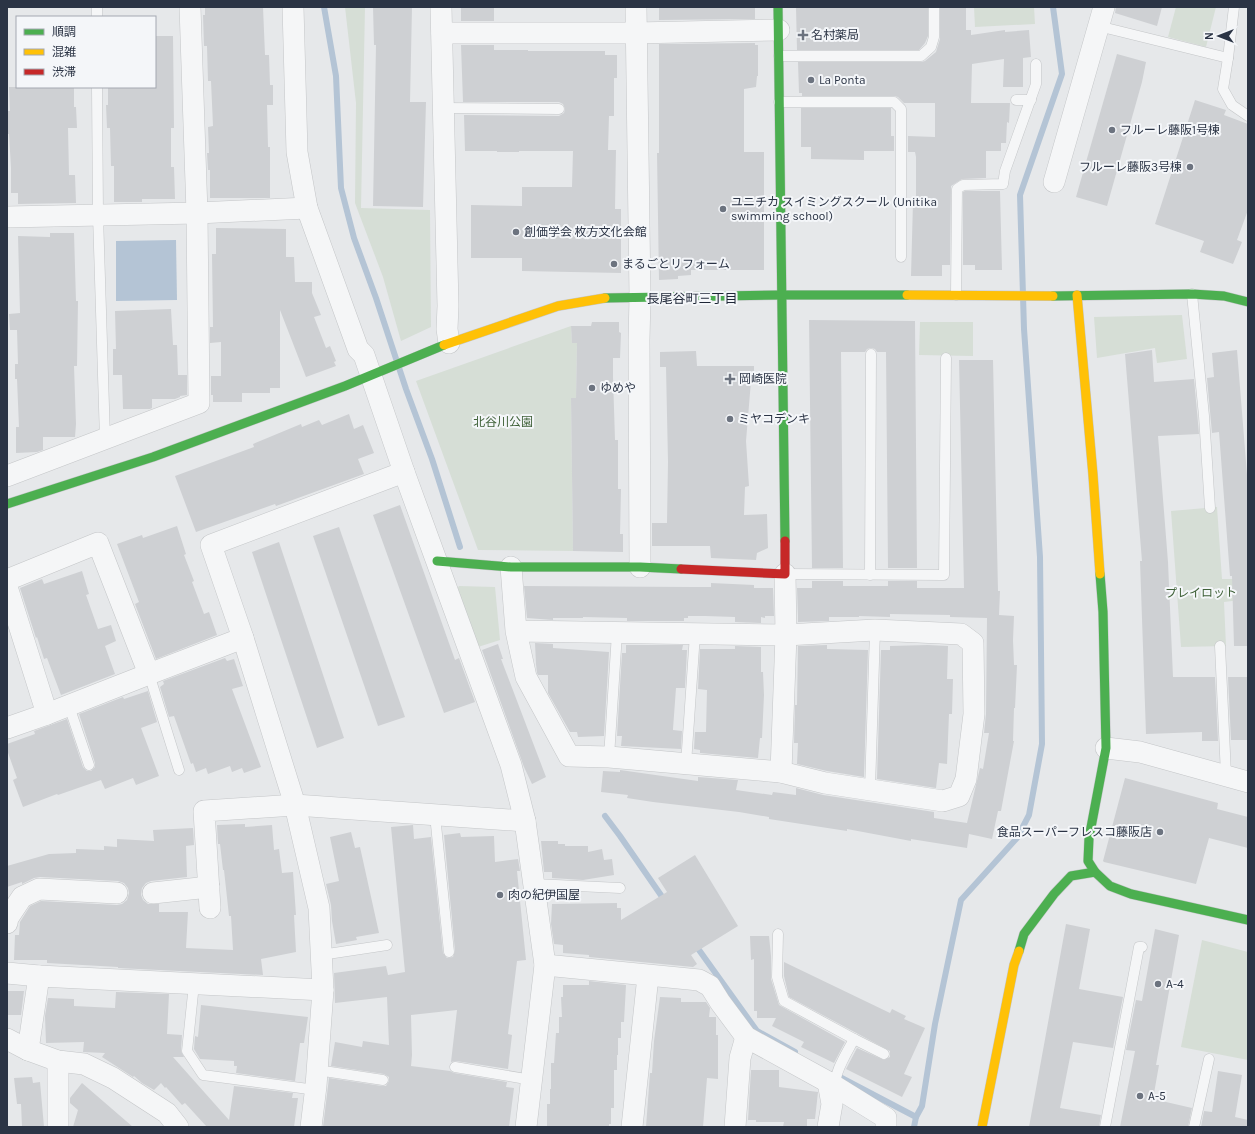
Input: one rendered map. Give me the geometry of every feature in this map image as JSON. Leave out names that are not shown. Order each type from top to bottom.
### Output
[{"type":"street","points":[[7,476],[200,403],[190,7]]},
{"type":"street","points":[[294,7],[297,152],[307,208],[358,349],[364,355],[376,374],[404,472],[511,765],[525,821],[545,965],[526,1127]]},
{"type":"street","points":[[441,7],[449,343]]},
{"type":"street","points":[[636,7],[635,33],[640,297],[640,567]]},
{"type":"street","points":[[778,7],[786,635],[781,772]]},
{"type":"street","points":[[1054,182],[1101,17]]},
{"type":"street","points":[[442,33],[635,33],[779,30]]},
{"type":"street","points":[[7,217],[196,213],[307,208]]},
{"type":"street","points":[[7,504],[153,457],[345,386],[449,343],[558,306],[601,298],[781,295],[1036,296],[1192,294],[1224,296],[1248,302]]},
{"type":"street","points":[[1078,295],[1103,612],[1106,748],[1089,838],[1088,861],[1095,872],[1110,886],[1131,894],[1248,920]]},
{"type":"street","points":[[311,1127],[317,1080],[323,990],[319,908],[295,805],[243,638],[211,545],[404,472]]},
{"type":"street","points":[[7,580],[98,543],[149,674]]},
{"type":"street","points":[[437,561],[511,567],[640,567],[785,574]]},
{"type":"street","points":[[511,567],[516,631],[526,677],[569,756],[781,772],[825,782],[943,800],[959,796],[966,779],[974,714],[974,643],[961,634],[875,630],[786,635],[516,631]]},
{"type":"street","points":[[7,587],[47,714]]},
{"type":"street","points":[[7,728],[69,706],[243,638]]},
{"type":"street","points":[[1106,748],[1140,752],[1248,782]]},
{"type":"street","points":[[210,908],[204,811],[295,805],[525,821]]},
{"type":"street","points":[[982,1127],[1014,965],[1024,934],[1054,894],[1071,876],[1095,872]]},
{"type":"street","points":[[153,893],[209,887]]},
{"type":"street","points":[[7,923],[8,918],[22,897],[39,889],[117,893]]},
{"type":"street","points":[[545,965],[699,980],[710,986],[746,1037],[835,1080],[886,1118],[886,1127]]},
{"type":"street","points":[[7,973],[39,976],[323,990]]},
{"type":"street","points":[[28,1050],[39,976]]},
{"type":"street","points":[[632,1127],[648,976]]},
{"type":"street","points":[[735,1127],[740,1058],[746,1037]]},
{"type":"street","points":[[7,1039],[28,1050],[58,1061],[84,1064],[113,1078],[167,1113],[178,1127]]},
{"type":"street","points":[[58,1061],[58,1127]]},
{"type":"street","points":[[828,1127],[835,1080]]},
{"type":"lane","points":[[779,56],[921,56],[931,47],[934,37],[934,7]]},
{"type":"lane","points":[[1234,7],[1223,89],[1232,105],[1248,116]]},
{"type":"lane","points":[[1101,17],[1228,58]]},
{"type":"lane","points":[[956,295],[957,189],[963,185],[1004,184],[1005,171],[1036,84],[1036,64]]},
{"type":"lane","points":[[97,88],[98,215],[105,439]]},
{"type":"lane","points":[[1016,100],[1031,100]]},
{"type":"lane","points":[[779,102],[894,102],[902,109],[901,257]]},
{"type":"lane","points":[[444,108],[559,109]]},
{"type":"lane","points":[[1192,294],[1204,416],[1210,508]]},
{"type":"lane","points":[[870,575],[871,354]]},
{"type":"lane","points":[[785,574],[944,575],[946,358]]},
{"type":"lane","points":[[870,788],[875,630]]},
{"type":"lane","points":[[609,758],[617,633]]},
{"type":"lane","points":[[686,764],[695,634]]},
{"type":"lane","points":[[1220,646],[1226,776]]},
{"type":"lane","points":[[149,674],[179,770]]},
{"type":"lane","points":[[69,706],[89,765]]},
{"type":"lane","points":[[435,815],[449,952]]},
{"type":"lane","points":[[534,884],[620,888]]},
{"type":"lane","points":[[778,934],[777,978],[784,1001],[884,1054]]},
{"type":"lane","points":[[321,955],[387,945]]},
{"type":"lane","points":[[1105,1127],[1139,947],[1142,947]]},
{"type":"lane","points":[[194,984],[187,1051],[204,1075],[317,1080],[383,1080]]},
{"type":"lane","points":[[835,1080],[841,1064],[854,1039]]},
{"type":"lane","points":[[1194,1127],[1208,1059]]},
{"type":"lane","points":[[455,1067],[532,1080]]},
{"type":"green space","points":[[345,7],[365,7],[361,208],[430,210],[431,327],[401,341],[383,277],[355,203],[356,103]]},
{"type":"green space","points":[[974,7],[1034,7],[1035,24],[975,27]]},
{"type":"green space","points":[[1176,7],[1216,7],[1206,47],[1168,37]]},
{"type":"green space","points":[[1182,315],[1187,359],[1157,363],[1155,348],[1097,358],[1094,317]]},
{"type":"green space","points":[[920,322],[973,322],[973,356],[919,355]]},
{"type":"green space","name":"北谷川公園","points":[[571,326],[572,343],[577,343],[576,398],[571,398],[573,551],[478,550],[416,381]]},
{"type":"green space","name":"プレイロット","points":[[1217,507],[1222,579],[1248,579],[1248,599],[1224,602],[1226,646],[1181,647],[1171,511]]},
{"type":"green space","points":[[459,586],[495,587],[500,640],[478,647],[455,592]]},
{"type":"green space","points":[[1202,940],[1248,952],[1248,1060],[1181,1047]]},
{"type":"water","points":[[176,240],[177,300],[116,301],[116,241]]},
{"type":"building","points":[[205,7],[263,7],[265,55],[269,55],[270,85],[273,85],[273,105],[267,105],[268,147],[270,147],[270,198],[210,198],[210,170],[208,170],[207,153],[209,153],[208,127],[213,126],[211,81],[208,81],[207,46],[204,46],[203,15],[205,15]]},
{"type":"building","points":[[373,7],[412,7],[410,102],[426,102],[423,207],[373,206],[376,45],[374,45]]},
{"type":"building","points":[[461,7],[494,7],[494,21],[461,21]]},
{"type":"building","points":[[659,7],[755,7],[755,19],[659,20]]},
{"type":"building","points":[[796,7],[928,7],[928,36],[925,43],[919,50],[797,50]]},
{"type":"building","points":[[940,7],[966,7],[966,30],[971,30],[971,35],[1005,30],[1005,32],[1029,30],[1031,57],[1023,58],[1023,87],[1003,87],[1004,59],[972,64],[971,103],[1010,103],[1006,143],[1001,143],[1001,151],[986,151],[986,178],[962,179],[951,186],[950,265],[942,265],[942,276],[911,276],[913,202],[916,202],[916,157],[915,152],[908,152],[908,136],[935,137],[935,103],[904,103],[898,97],[894,96],[802,96],[802,93],[799,93],[798,62],[925,61],[936,52],[940,39]]},
{"type":"building","points":[[1116,7],[1162,7],[1157,26],[1115,13]]},
{"type":"building","points":[[156,36],[173,36],[174,128],[171,128],[171,167],[174,167],[175,199],[142,199],[142,202],[114,202],[114,166],[111,166],[110,128],[107,128],[106,105],[108,105],[108,88],[156,88]]},
{"type":"building","points":[[755,43],[755,45],[758,45],[758,76],[756,87],[744,89],[744,152],[764,152],[764,270],[691,270],[691,275],[678,276],[678,279],[659,280],[657,153],[659,153],[659,44]]},
{"type":"building","points":[[461,45],[494,45],[494,50],[605,51],[605,55],[617,55],[617,78],[614,78],[614,116],[609,116],[608,150],[616,150],[615,209],[621,209],[621,273],[522,271],[522,258],[471,258],[471,205],[522,206],[522,187],[572,187],[573,151],[465,151],[464,115],[559,116],[564,113],[565,109],[563,104],[559,102],[463,102]]},
{"type":"building","name":"フルーレ藤阪1号棟","points":[[1117,54],[1146,62],[1142,82],[1107,206],[1076,197]]},
{"type":"building","points":[[9,87],[74,88],[74,107],[76,107],[77,128],[68,128],[69,175],[75,175],[76,203],[18,204],[18,193],[11,193],[9,134],[7,134],[7,111],[10,111]]},
{"type":"building","points":[[1195,100],[1226,110],[1224,115],[1248,124],[1248,210],[1237,240],[1242,242],[1233,264],[1200,252],[1204,241],[1155,224]]},
{"type":"building","points":[[801,108],[891,108],[891,136],[894,136],[894,151],[864,151],[864,160],[811,159],[811,147],[801,147]]},
{"type":"building","points":[[1000,191],[1002,270],[975,270],[975,265],[963,265],[963,192]]},
{"type":"building","points":[[216,228],[286,229],[286,257],[294,257],[295,282],[312,282],[312,293],[321,315],[314,317],[326,348],[330,346],[336,361],[334,362],[336,366],[306,377],[280,310],[280,388],[270,388],[270,393],[242,393],[242,402],[213,402],[213,395],[211,395],[211,376],[221,376],[221,342],[210,343],[210,327],[213,327],[212,254],[216,254]]},
{"type":"building","points":[[50,233],[74,233],[76,301],[78,301],[77,366],[74,366],[75,437],[43,437],[43,450],[37,452],[16,453],[16,427],[19,427],[17,379],[15,379],[15,364],[18,364],[17,330],[10,330],[9,314],[20,313],[18,236],[50,237]]},
{"type":"building","points":[[171,309],[173,345],[177,345],[178,375],[187,375],[187,395],[180,396],[175,399],[152,399],[152,408],[150,409],[123,409],[122,375],[113,375],[113,349],[116,349],[115,311]]},
{"type":"building","points":[[809,320],[915,321],[917,568],[888,568],[886,352],[877,352],[875,349],[871,348],[867,349],[865,352],[841,352],[843,568],[812,568]]},
{"type":"building","points":[[592,322],[619,322],[619,332],[621,333],[620,358],[613,358],[613,377],[615,440],[618,440],[618,489],[621,489],[620,534],[623,534],[623,552],[573,551],[571,398],[576,398],[577,343],[572,343],[571,326],[591,326]]},
{"type":"building","points":[[1152,350],[1154,382],[1194,379],[1199,434],[1158,436],[1168,562],[1173,677],[1215,677],[1218,741],[1202,741],[1202,732],[1146,734],[1140,561],[1142,561],[1125,354]]},
{"type":"building","points":[[1237,350],[1248,487],[1248,646],[1234,646],[1232,576],[1230,576],[1219,432],[1212,433],[1207,378],[1214,377],[1212,353]]},
{"type":"building","points":[[696,351],[697,366],[754,366],[754,381],[751,381],[746,441],[749,486],[745,487],[744,515],[767,514],[768,548],[757,553],[756,560],[711,558],[710,546],[652,546],[652,523],[667,523],[668,462],[666,367],[660,367],[660,352]]},
{"type":"building","points":[[959,360],[993,360],[998,591],[1000,591],[999,615],[1014,616],[1014,665],[1017,665],[1014,708],[1014,741],[1001,811],[998,811],[992,839],[969,834],[967,848],[911,839],[911,841],[847,829],[847,831],[769,819],[769,817],[739,812],[653,802],[627,798],[628,795],[601,792],[603,771],[620,772],[620,770],[698,781],[698,777],[738,780],[736,790],[772,795],[773,792],[796,795],[796,788],[823,795],[934,812],[934,818],[967,823],[980,768],[983,769],[989,733],[984,733],[986,714],[987,618],[950,617],[950,615],[890,614],[890,617],[829,617],[829,621],[798,622],[797,588],[812,588],[812,581],[843,581],[843,586],[888,586],[888,581],[917,581],[917,588],[964,588]]},
{"type":"building","points":[[349,414],[354,429],[363,425],[374,453],[358,459],[364,474],[276,506],[275,504],[196,532],[175,476],[254,447],[253,444],[301,424],[302,427],[319,420],[322,425]]},
{"type":"building","points":[[400,505],[455,660],[459,658],[475,702],[444,713],[373,515]]},
{"type":"building","points":[[177,526],[186,554],[184,555],[194,581],[192,582],[204,614],[209,612],[217,635],[156,659],[135,604],[139,602],[117,544],[142,535],[143,538]]},
{"type":"building","points":[[339,527],[405,717],[378,726],[313,536]]},
{"type":"building","points":[[279,542],[344,738],[317,748],[252,552]]},
{"type":"building","points":[[82,571],[89,594],[86,595],[98,629],[111,625],[116,641],[105,646],[115,674],[61,695],[47,658],[44,659],[20,588],[42,579],[44,584]]},
{"type":"building","points":[[711,583],[754,585],[754,588],[773,588],[774,616],[765,616],[765,618],[761,617],[761,623],[735,622],[735,617],[705,616],[688,616],[688,618],[684,618],[684,621],[627,621],[627,618],[583,617],[553,618],[553,620],[527,618],[524,586],[711,587]]},
{"type":"building","points":[[535,643],[553,644],[553,648],[609,652],[604,736],[578,737],[577,732],[570,732],[548,693],[548,675],[538,675],[537,673]]},
{"type":"building","points":[[498,644],[503,659],[501,659],[546,777],[532,784],[524,767],[482,650]]},
{"type":"building","points":[[626,645],[683,645],[682,650],[687,650],[685,688],[676,688],[673,729],[682,731],[681,749],[621,746],[622,736],[617,736],[622,653],[626,653]]},
{"type":"building","points":[[827,645],[827,649],[868,650],[864,777],[797,764],[798,743],[794,743],[795,705],[797,705],[798,646]]},
{"type":"building","points":[[735,646],[761,647],[761,672],[763,672],[764,695],[762,738],[760,738],[758,758],[700,753],[700,750],[694,749],[695,732],[706,732],[707,690],[698,689],[700,649],[735,649]]},
{"type":"building","points":[[890,646],[948,646],[947,679],[953,679],[952,714],[949,714],[947,764],[939,763],[936,788],[877,779],[881,650],[890,650]]},
{"type":"building","points":[[225,658],[227,661],[234,659],[243,686],[232,689],[261,767],[244,773],[242,768],[232,772],[230,766],[208,774],[206,768],[196,772],[193,763],[191,764],[174,716],[169,717],[160,687],[164,684],[163,681]]},
{"type":"building","points":[[1228,677],[1248,677],[1248,740],[1231,740]]},
{"type":"building","points":[[148,691],[157,722],[141,728],[159,776],[136,785],[133,778],[105,789],[101,780],[23,807],[13,780],[17,778],[7,750],[7,744],[35,734],[34,731],[67,719],[83,767],[87,771],[91,771],[95,767],[95,763],[79,714],[123,697],[124,699]]},
{"type":"building","name":"食品スーパーフレスコ藤阪店","points":[[1125,778],[1218,803],[1217,809],[1248,817],[1248,848],[1209,838],[1196,884],[1104,862],[1103,861]]},
{"type":"building","points":[[245,824],[245,827],[272,825],[274,850],[279,849],[282,873],[293,872],[296,915],[294,915],[296,952],[261,959],[263,975],[118,968],[47,963],[47,960],[14,960],[15,935],[19,935],[20,922],[30,906],[41,901],[117,905],[122,904],[127,900],[129,893],[128,888],[124,883],[118,881],[40,877],[34,878],[22,884],[22,882],[7,887],[7,866],[49,854],[76,853],[76,849],[104,850],[104,846],[117,847],[117,839],[154,841],[153,830],[193,828],[194,845],[186,846],[187,877],[151,881],[146,883],[142,888],[141,895],[143,900],[148,904],[159,904],[159,912],[188,912],[186,948],[233,950],[231,916],[229,916],[224,870],[220,844],[218,844],[217,825]]},
{"type":"building","points":[[413,825],[414,839],[431,837],[443,953],[447,958],[453,957],[455,951],[444,835],[460,833],[461,837],[494,836],[495,862],[518,859],[520,871],[517,871],[526,960],[517,961],[508,1034],[512,1035],[508,1069],[456,1061],[451,1062],[457,1010],[411,1015],[411,1066],[450,1071],[454,1073],[507,1082],[506,1087],[514,1088],[509,1127],[323,1127],[329,1078],[382,1086],[386,1086],[389,1081],[389,1077],[384,1074],[331,1066],[335,1042],[362,1047],[363,1041],[389,1045],[387,997],[335,1003],[334,973],[386,966],[388,975],[405,972],[391,827]]},
{"type":"building","points":[[351,832],[355,848],[360,847],[379,933],[356,937],[357,940],[336,944],[331,905],[326,884],[339,881],[330,837]]},
{"type":"building","points":[[541,841],[558,841],[558,844],[565,844],[565,846],[588,846],[588,852],[602,849],[604,860],[612,859],[614,875],[583,880],[552,878],[552,872],[544,872]]},
{"type":"building","points":[[695,855],[738,926],[691,955],[697,964],[693,967],[563,953],[563,945],[554,944],[551,924],[552,904],[617,903],[617,908],[621,908],[621,920],[667,892],[658,878]]},
{"type":"building","points":[[1066,924],[1090,929],[1079,989],[1123,997],[1113,1048],[1073,1042],[1060,1108],[1101,1115],[1099,1127],[1029,1127]]},
{"type":"building","points":[[1155,929],[1179,935],[1156,1065],[1159,1065],[1153,1099],[1192,1108],[1188,1127],[1120,1127],[1135,1051],[1126,1050],[1136,1000],[1142,1001]]},
{"type":"building","points":[[750,936],[769,936],[771,979],[779,1005],[845,1042],[834,1063],[801,1047],[804,1042],[772,1026],[776,1018],[757,1018],[757,1011],[754,1011],[754,959],[751,960]]},
{"type":"building","points":[[784,962],[890,1013],[892,1009],[906,1016],[904,1019],[925,1028],[904,1074],[912,1077],[902,1097],[846,1069],[857,1048],[884,1060],[890,1057],[890,1051],[789,997],[784,976]]},
{"type":"building","points":[[589,981],[626,985],[624,1022],[621,1022],[621,1038],[618,1038],[617,1070],[614,1070],[614,1108],[611,1108],[611,1124],[609,1124],[609,1127],[547,1127],[547,1104],[550,1104],[551,1089],[551,1063],[554,1063],[556,1033],[559,1033],[559,1017],[562,1017],[561,997],[563,997],[563,985],[589,985]]},
{"type":"building","points":[[7,991],[24,991],[21,1015],[7,1015]]},
{"type":"building","points":[[116,992],[169,994],[167,1034],[182,1035],[181,1051],[184,1057],[173,1057],[229,1120],[234,1086],[293,1093],[292,1098],[298,1098],[294,1127],[207,1127],[185,1103],[182,1105],[161,1083],[154,1090],[102,1057],[105,1053],[83,1052],[84,1042],[46,1043],[45,1016],[48,998],[74,999],[74,1006],[115,1008]]},
{"type":"building","points":[[660,997],[681,998],[681,1002],[706,1002],[710,1008],[709,1017],[716,1017],[716,1035],[718,1035],[718,1079],[707,1078],[703,1127],[646,1127],[650,1073],[652,1073],[654,1041]]},
{"type":"building","points":[[201,1005],[308,1017],[304,1043],[300,1043],[295,1081],[236,1073],[237,1066],[234,1066],[234,1061],[200,1059],[194,1049],[195,1036],[198,1037]]},
{"type":"building","points":[[751,1070],[779,1070],[779,1087],[818,1092],[815,1119],[807,1119],[807,1127],[783,1127],[784,1122],[756,1122],[756,1120],[748,1120]]},
{"type":"building","points":[[1218,1071],[1242,1075],[1235,1117],[1248,1120],[1247,1127],[1201,1127],[1204,1111],[1212,1112]]},
{"type":"building","points":[[32,1077],[33,1083],[40,1082],[44,1127],[22,1127],[21,1104],[17,1104],[14,1078]]},
{"type":"building","points":[[82,1083],[133,1127],[73,1127],[78,1110],[70,1103],[70,1098]]},
{"type":"waterway","points":[[324,7],[336,76],[341,188],[354,238],[376,298],[406,389],[432,459],[460,547]]},
{"type":"waterway","points":[[914,1127],[916,1117],[922,1106],[935,1024],[961,900],[1017,838],[1029,815],[1042,744],[1040,557],[1024,329],[1020,195],[1062,74],[1053,7]]},
{"type":"waterway","points":[[605,816],[665,901]]},
{"type":"waterway","points":[[694,943],[757,1031],[795,1052]]},
{"type":"waterway","points":[[834,1074],[916,1117]]},
{"type":"traffic: fast","points":[[778,7],[785,541]]},
{"type":"traffic: fast","points":[[1053,296],[1192,294],[1224,296],[1248,302]]},
{"type":"traffic: fast","points":[[605,298],[781,295],[907,295]]},
{"type":"traffic: fast","points":[[7,504],[153,457],[345,386],[444,345]]},
{"type":"traffic: fast","points":[[437,561],[511,567],[640,567],[681,569]]},
{"type":"traffic: fast","points":[[1100,574],[1103,612],[1106,748],[1089,838],[1088,861],[1095,872],[1110,886],[1131,894],[1248,920]]},
{"type":"traffic: fast","points":[[1019,951],[1024,934],[1054,894],[1071,876],[1095,872]]},
{"type":"traffic: slow","points":[[907,295],[1053,296]]},
{"type":"traffic: slow","points":[[1077,295],[1100,574]]},
{"type":"traffic: slow","points":[[444,345],[558,306],[605,298]]},
{"type":"traffic: slow","points":[[982,1127],[1014,965],[1019,951]]},
{"type":"traffic: jam","points":[[681,569],[785,574],[785,541]]},
{"type":"place","name":"名村薬局","points":[[803,35]]},
{"type":"place","name":"La Ponta","points":[[811,80]]},
{"type":"place","name":"フルーレ藤阪1号棟","points":[[1112,130]]},
{"type":"place","name":"フルーレ藤阪3号棟","points":[[1190,167]]},
{"type":"place","name":"ユニチカ スイミングスクール (Unitika swimming school)","points":[[723,209]]},
{"type":"place","name":"創価学会 枚方文化会館","points":[[516,232]]},
{"type":"place","name":"まるごとリフォーム","points":[[614,264]]},
{"type":"place","name":"岡崎医院","points":[[730,379]]},
{"type":"place","name":"ゆめや","points":[[592,388]]},
{"type":"place","name":"ミヤコデンキ","points":[[730,419]]},
{"type":"place","name":"食品スーパーフレスコ藤阪店","points":[[1160,832]]},
{"type":"place","name":"肉の紀伊国屋","points":[[500,895]]},
{"type":"place","name":"A-4","points":[[1158,984]]},
{"type":"place","name":"A-5","points":[[1140,1096]]},
{"type":"district","name":"長尾谷町三丁目","points":[[692,298]]}]
